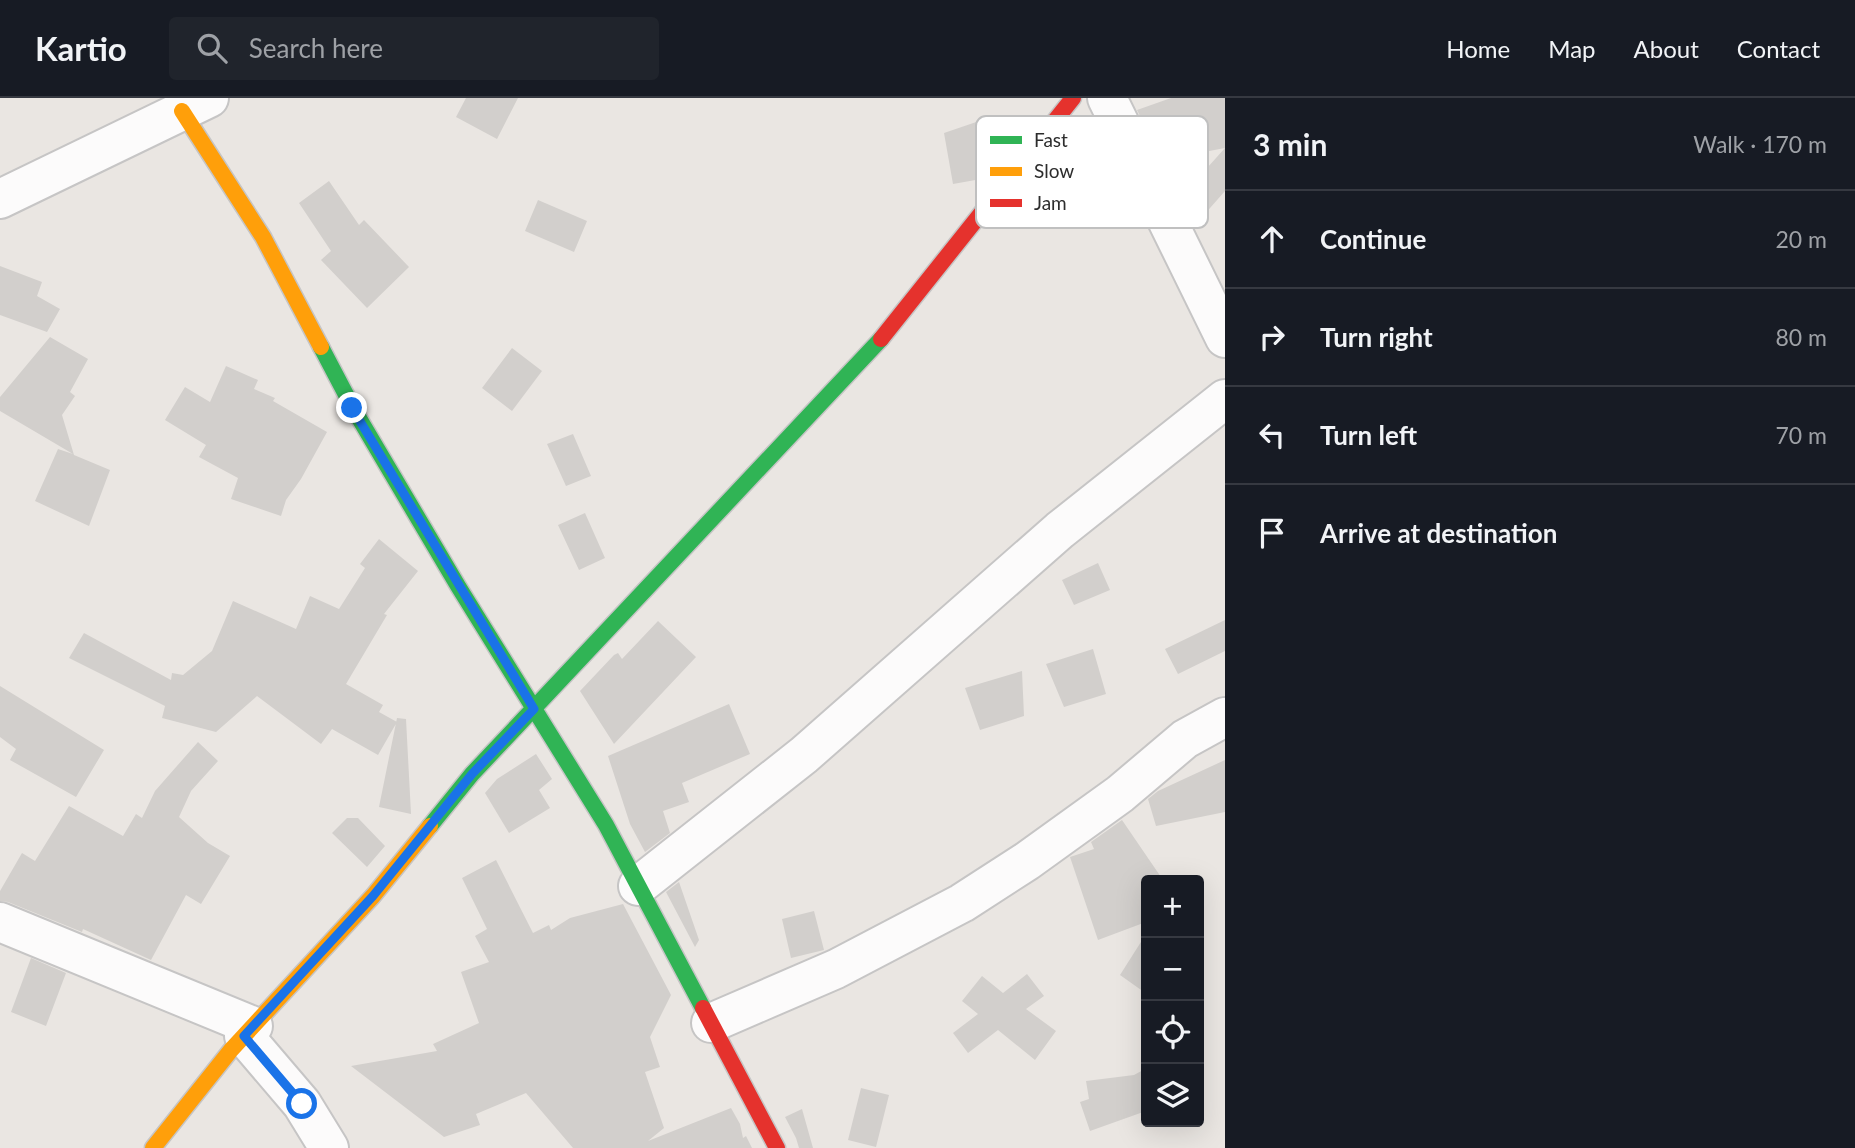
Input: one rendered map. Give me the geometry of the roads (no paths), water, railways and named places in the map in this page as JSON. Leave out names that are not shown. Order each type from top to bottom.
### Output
[{"type":"street","points":[[1059,116],[1073,98]]},
{"type":"street","points":[[1107,98],[1116,116]]},
{"type":"street","points":[[0,199],[196,104],[352,408],[606,825],[777,1148]]},
{"type":"street","points":[[153,1148],[248,1031],[373,896],[472,774],[884,336],[976,220]]},
{"type":"street","points":[[1171,228],[1225,338]]},
{"type":"street","points":[[638,886],[804,755],[1060,530],[1225,398]]},
{"type":"street","points":[[710,1023],[836,969],[962,903],[1027,861],[1119,794],[1185,739],[1225,717]]},
{"type":"street","points":[[0,922],[248,1031],[302,1104],[329,1148]]}]
